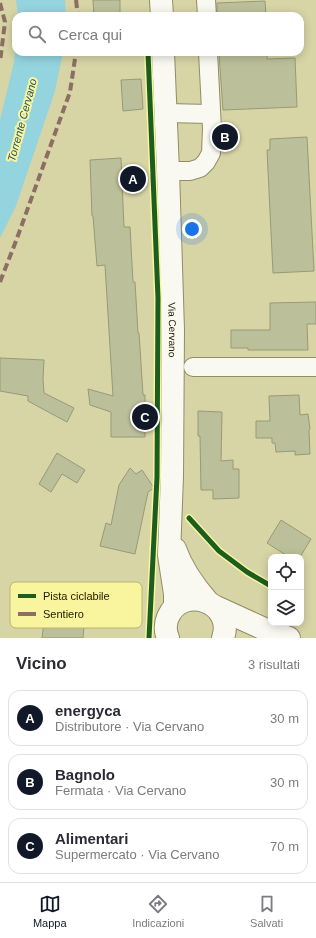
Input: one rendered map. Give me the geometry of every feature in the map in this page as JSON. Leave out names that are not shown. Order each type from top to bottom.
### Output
[{"type":"main road","points":[[161,0],[162,12]]},
{"type":"main road","name":"Via Cervano","points":[[163,56],[173,330],[172,476],[169,555],[175,594],[175,606]]},
{"type":"main road","points":[[170,528],[176,551],[189,578],[222,615],[224,624],[224,633],[222,638]]},
{"type":"main road","points":[[168,638],[166,628],[167,620],[175,606],[191,599],[200,599],[262,628],[289,638]]},
{"type":"street","points":[[206,0],[207,12]]},
{"type":"street","points":[[168,171],[190,171],[200,168],[206,162],[211,153],[212,129],[210,114],[208,56]]},
{"type":"street","points":[[166,113],[210,114]]},
{"type":"street","points":[[192,367],[316,367]]},
{"type":"water","points":[[16,0],[65,0],[66,12],[18,12]]},
{"type":"water","name":"Torrente Cervano","points":[[14,56],[62,56],[55,91],[16,206],[0,238],[0,120]]},
{"type":"building","points":[[93,0],[120,0],[120,12],[94,12]]},
{"type":"building","points":[[265,1],[266,12],[217,12],[217,3]]},
{"type":"building","points":[[219,56],[267,56],[267,59],[295,58],[297,107],[223,110]]},
{"type":"building","points":[[141,79],[143,109],[123,111],[121,80]]},
{"type":"building","points":[[307,137],[314,271],[273,273],[267,150],[270,150],[270,139]]},
{"type":"building","points":[[121,158],[124,227],[130,227],[133,282],[135,282],[143,395],[145,395],[145,437],[111,437],[111,412],[90,405],[88,389],[113,396],[105,265],[97,266],[92,216],[90,160]]},
{"type":"building","points":[[316,302],[316,324],[307,324],[308,350],[248,350],[248,348],[231,348],[231,330],[270,330],[270,303]]},
{"type":"building","points":[[0,358],[44,360],[44,393],[74,408],[67,422],[28,401],[28,396],[0,391]]},
{"type":"building","points":[[299,395],[300,415],[308,414],[310,429],[310,454],[295,455],[295,451],[276,452],[275,443],[272,443],[272,438],[256,438],[256,421],[270,421],[269,396]]},
{"type":"building","points":[[198,411],[222,412],[221,461],[233,460],[233,469],[239,469],[239,498],[213,499],[213,490],[201,490]]},
{"type":"building","points":[[57,453],[85,470],[77,483],[62,474],[51,492],[39,484]]},
{"type":"building","points":[[130,468],[136,474],[142,470],[154,488],[148,492],[135,554],[100,546],[106,523],[111,525],[119,485]]},
{"type":"building","points":[[281,520],[311,539],[302,554],[284,554],[267,543]]},
{"type":"building","points":[[43,628],[84,628],[83,638],[42,638]]},
{"type":"marked path","points":[[76,0],[78,12]]},
{"type":"marked path","points":[[0,3],[5,22],[0,62]]},
{"type":"marked path","points":[[0,282],[70,92],[75,56]]},
{"type":"cycle path","points":[[148,56],[158,298],[157,477],[149,638]]},
{"type":"cycle path","points":[[189,518],[219,551],[247,572],[268,584]]},
{"type":"place","name":"Bagnolo","points":[[225,137]]},
{"type":"place","name":"energyca","points":[[133,179]]},
{"type":"place","name":"Alimentari","points":[[145,417]]}]
